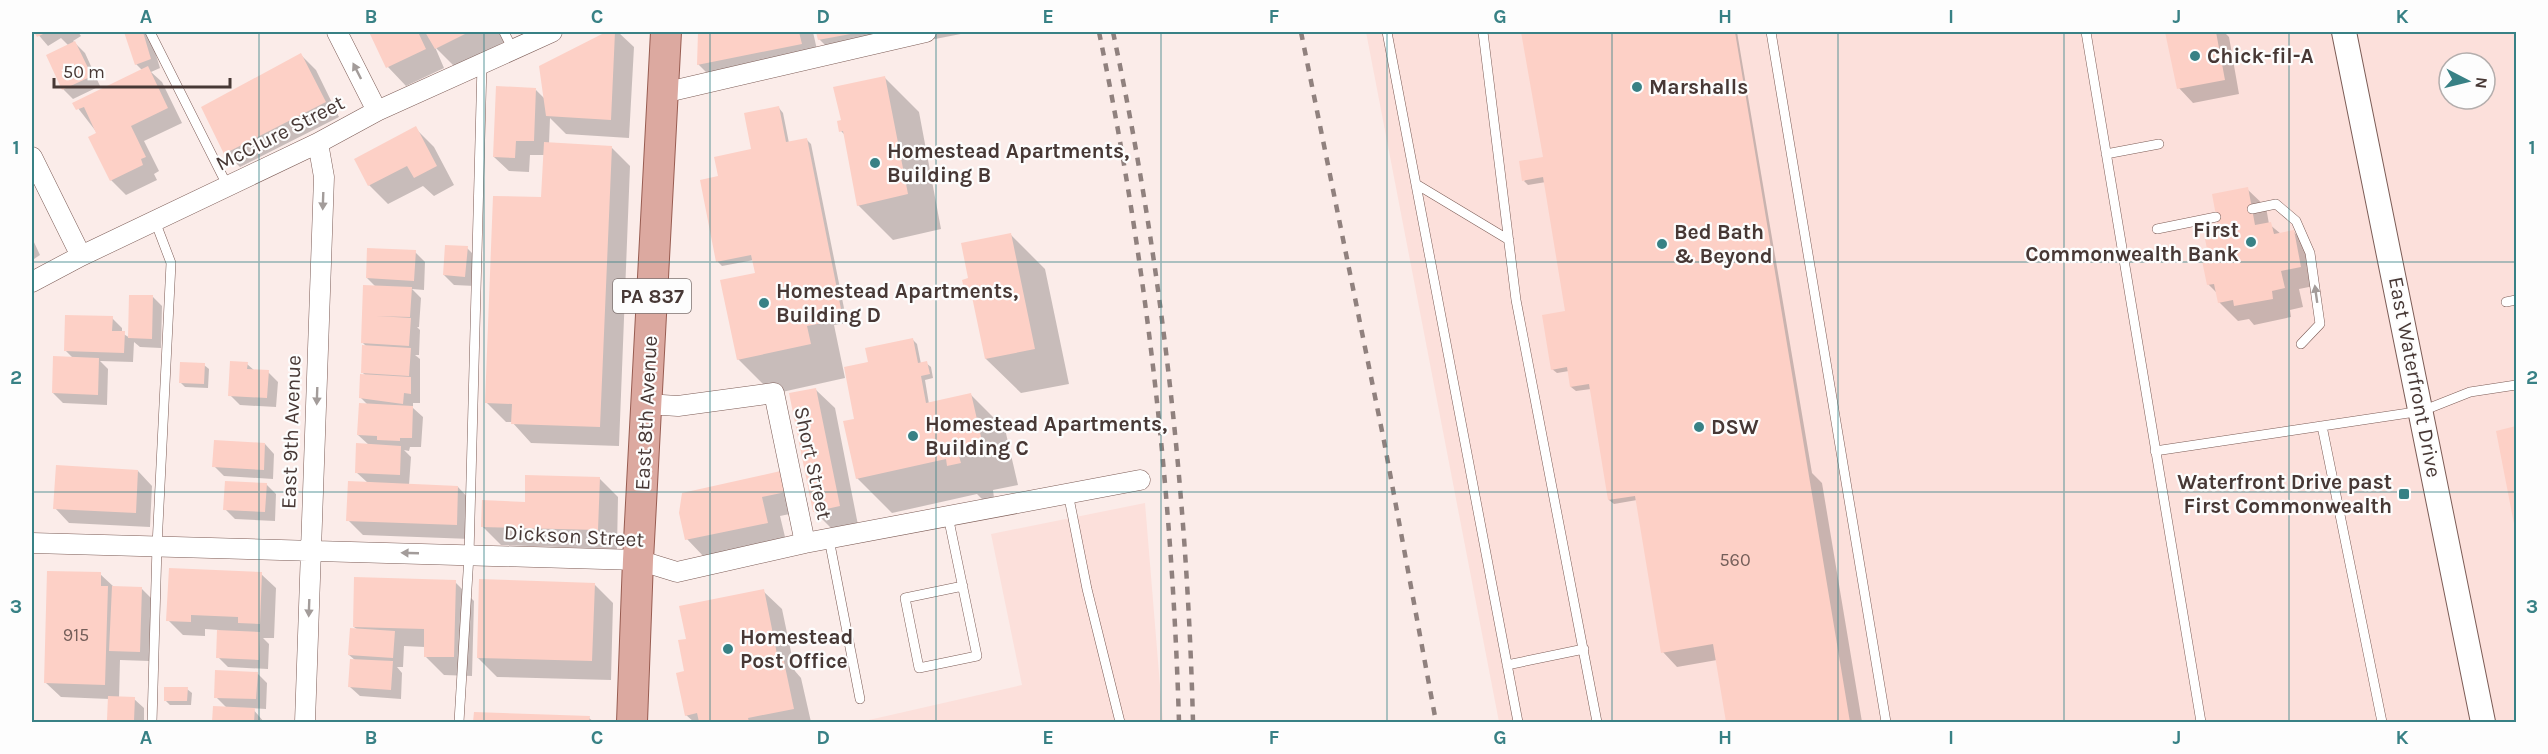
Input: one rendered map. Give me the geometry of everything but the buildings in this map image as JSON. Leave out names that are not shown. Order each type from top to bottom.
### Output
[{"type":"main road","name":"East 8th Avenue","points":[[632,723],[638,560],[666,32]]},
{"type":"street","points":[[337,32],[377,111]]},
{"type":"street","name":"McClure Street","points":[[32,282],[81,256],[318,143],[377,111],[552,32]]},
{"type":"street","points":[[663,93],[926,32]]},
{"type":"street","name":"East Waterfront Drive","points":[[2344,32],[2483,723]]},
{"type":"street","name":"East 9th Avenue","points":[[305,723],[324,177],[318,143]]},
{"type":"street","points":[[32,157],[81,256]]},
{"type":"street","name":"Short Street","points":[[646,404],[678,406],[774,393],[805,543]]},
{"type":"street","name":"Dickson Street","points":[[32,543],[638,560],[677,572],[805,543],[1140,480]]},
{"type":"lane","points":[[150,32],[228,187]]},
{"type":"lane","points":[[504,32],[513,50]]},
{"type":"lane","points":[[1387,32],[1518,723]]},
{"type":"lane","points":[[1483,32],[1516,300],[1597,723]]},
{"type":"lane","points":[[1771,32],[1886,723]]},
{"type":"lane","points":[[2086,32],[2201,723]]},
{"type":"lane","points":[[459,723],[469,555],[482,64]]},
{"type":"lane","points":[[2106,154],[2159,144]]},
{"type":"lane","points":[[1416,184],[1509,240]]},
{"type":"lane","points":[[2252,209],[2276,204],[2296,221],[2310,253],[2320,324],[2301,344]]},
{"type":"lane","points":[[2157,229],[2216,217]]},
{"type":"lane","points":[[152,723],[157,546],[171,264],[155,221]]},
{"type":"lane","points":[[2506,302],[2517,300]]},
{"type":"lane","points":[[2155,452],[2422,411],[2470,392],[2517,385]]},
{"type":"lane","points":[[2322,426],[2382,723]]},
{"type":"lane","points":[[1068,493],[1087,589],[1120,723]]},
{"type":"lane","points":[[948,516],[963,586],[977,656],[919,668],[904,598],[963,586]]},
{"type":"lane","points":[[829,539],[860,699]]},
{"type":"lane","points":[[1507,665],[1584,649]]},
{"type":"shaded area","points":[[1366,32],[2516,32],[2516,722],[1499,722]]},
{"type":"shaded area","points":[[1145,503],[1163,722],[860,722],[1022,685],[991,534]]},
{"type":"railway","points":[[1099,32],[1130,203],[1154,375],[1170,548],[1179,722]]},
{"type":"railway","points":[[1113,32],[1145,203],[1169,375],[1185,549],[1193,722]]},
{"type":"railway","points":[[1301,32],[1384,441],[1436,722]]},
{"type":"place","name":"Chick-fil-A","points":[[2195,56]]},
{"type":"place","name":"Marshalls","points":[[1637,87]]},
{"type":"place","name":"Homestead Apartments, Building B","points":[[875,163]]},
{"type":"place","name":"First Commonwealth Bank","points":[[2251,242]]},
{"type":"place","name":"Bed Bath & Beyond","points":[[1662,244]]},
{"type":"place","name":"Homestead Apartments, Building D","points":[[764,303]]},
{"type":"place","name":"DSW","points":[[1699,427]]},
{"type":"place","name":"Homestead Apartments, Building C","points":[[913,436]]},
{"type":"place","name":"Waterfront Drive past First Commonwealth","points":[[2404,494]]},
{"type":"place","name":"Homestead Post Office","points":[[728,649]]}]
